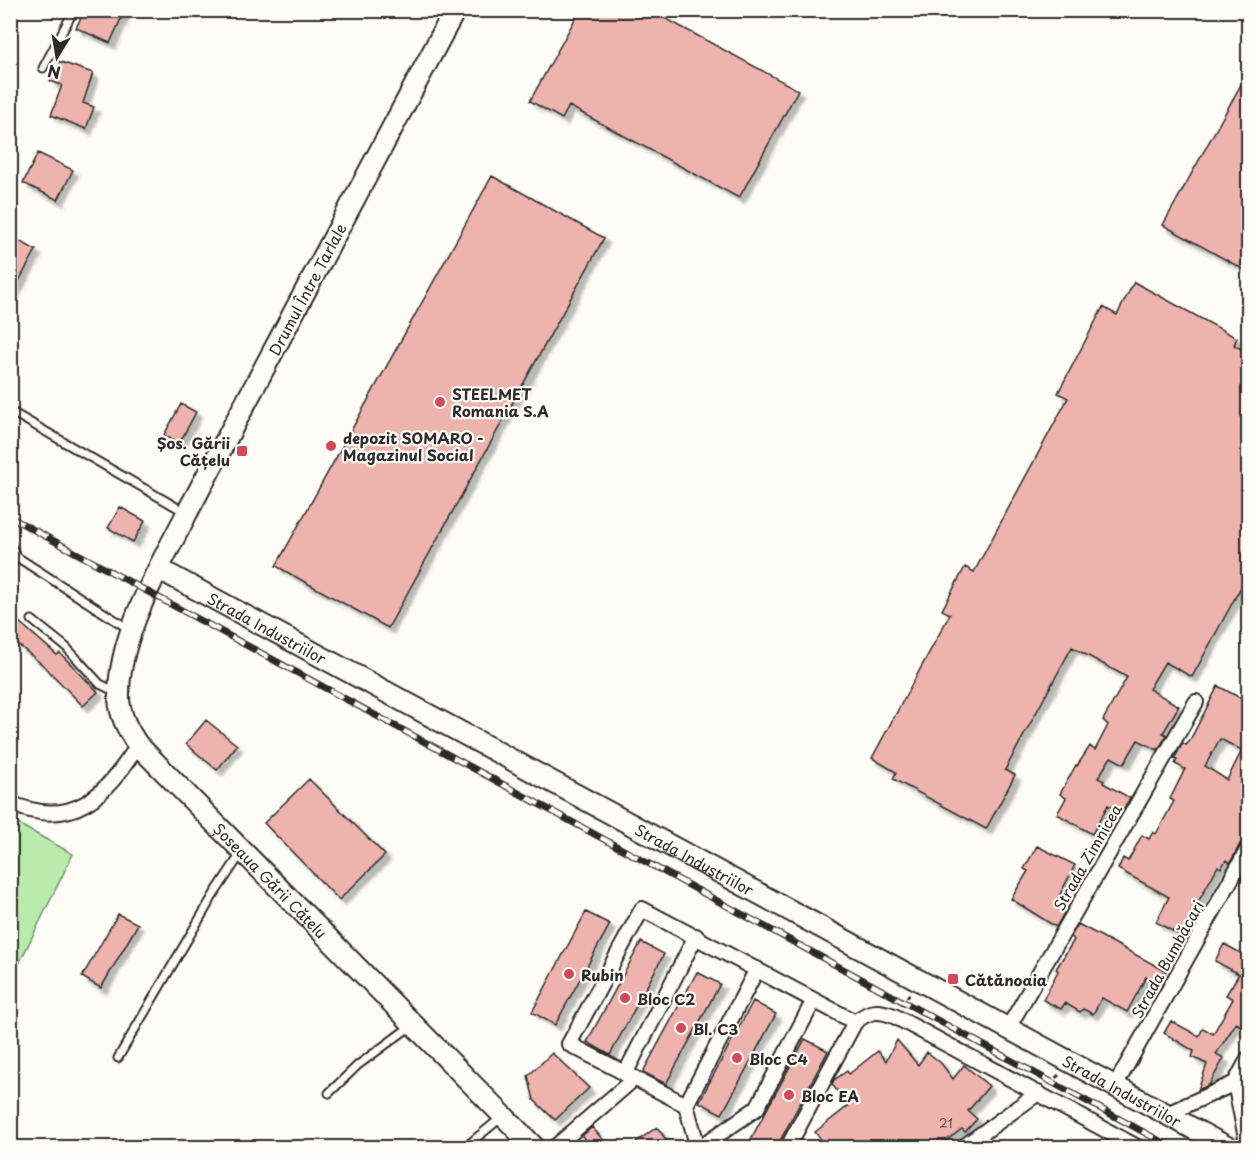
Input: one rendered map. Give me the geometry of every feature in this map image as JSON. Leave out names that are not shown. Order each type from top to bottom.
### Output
[{"type":"main road","name":"Drumul Între Tarlale","points":[[159,569],[455,10]]},
{"type":"main road","name":"Șoseaua Gării Cățelu","points":[[159,569],[132,631],[122,669],[119,700],[128,731],[138,745],[535,1148]]},
{"type":"main road","name":"Strada Industriilor","points":[[159,569],[1229,1148]]},
{"type":"street","name":"Strada Zimnicea","points":[[1008,1028],[1196,702]]},
{"type":"street","points":[[10,804],[39,814],[70,811],[87,802],[102,790],[115,777],[138,745]]},
{"type":"street","name":"Strada Bumbăcari","points":[[1115,1086],[1248,849]]},
{"type":"street","points":[[686,1105],[568,1044],[642,909],[855,1022]]},
{"type":"street","points":[[554,1148],[630,1076],[696,936]]},
{"type":"street","points":[[758,969],[686,1105],[698,1148],[757,1108],[814,1000]]},
{"type":"street","points":[[791,1141],[855,1022],[867,1013],[876,1011],[894,1016],[1139,1148]]},
{"type":"street","points":[[1167,1114],[1235,1083],[1248,1059]]},
{"type":"street","points":[[1235,1083],[1248,1148]]},
{"type":"street","points":[[962,1148],[1038,1093]]},
{"type":"lane","points":[[43,68],[74,10]]},
{"type":"lane","points":[[10,411],[187,513]]},
{"type":"lane","points":[[10,544],[17,557],[132,631]]},
{"type":"lane","points":[[32,620],[66,647],[100,684],[119,693]]},
{"type":"lane","points":[[117,1058],[243,851]]},
{"type":"lane","points":[[329,1093],[358,1065],[413,1024]]},
{"type":"lane","points":[[464,1148],[504,1116]]},
{"type":"path","points":[[894,1016],[918,980]]},
{"type":"path","points":[[1038,1093],[1073,1063]]},
{"type":"green space","points":[[11,820],[73,854],[11,980]]},
{"type":"building","points":[[85,10],[125,10],[110,43],[76,28]]},
{"type":"building","points":[[580,10],[650,10],[798,90],[739,198],[569,106],[562,119],[530,101]]},
{"type":"building","points":[[58,61],[93,73],[83,103],[94,107],[86,129],[51,115],[62,85],[50,81]]},
{"type":"building","points":[[1248,72],[1248,272],[1163,225]]},
{"type":"building","points":[[38,153],[73,170],[58,200],[23,183]]},
{"type":"building","name":"STEELMET Romania S.A","points":[[492,176],[604,238],[388,628],[276,566]]},
{"type":"building","points":[[10,236],[36,250],[10,297]]},
{"type":"building","points":[[1134,282],[1237,338],[1234,345],[1248,353],[1248,574],[1192,677],[1165,662],[1149,689],[1179,706],[1163,733],[1167,735],[1158,750],[1138,740],[1124,764],[1111,757],[1098,778],[1130,798],[1122,812],[1108,805],[1092,834],[1057,814],[1066,798],[1060,794],[1076,765],[1090,746],[1095,750],[1108,725],[1103,720],[1127,677],[1072,647],[1005,770],[1015,775],[986,829],[893,779],[896,772],[872,758],[950,614],[942,610],[965,567],[974,572],[1068,398],[1058,393],[1103,307],[1117,315]]},
{"type":"building","points":[[181,404],[196,412],[179,444],[164,435]]},
{"type":"building","points":[[120,507],[145,521],[133,542],[108,528]]},
{"type":"building","points":[[10,614],[57,655],[60,653],[98,692],[83,706],[44,666],[10,638]]},
{"type":"building","points":[[1218,686],[1248,702],[1248,787],[1243,797],[1248,800],[1248,840],[1240,844],[1230,863],[1226,860],[1221,868],[1218,866],[1191,915],[1196,918],[1185,938],[1156,922],[1169,897],[1118,869],[1123,858],[1128,861],[1142,835],[1149,839],[1153,832],[1156,834],[1174,801],[1170,799],[1185,769],[1175,764],[1177,760],[1174,759],[1183,743],[1186,745]],"holes":[[[1220,739],[1242,750],[1227,780],[1205,766]]]},
{"type":"building","points":[[206,720],[237,745],[217,770],[186,744]]},
{"type":"building","points":[[309,779],[385,855],[339,900],[264,823]]},
{"type":"building","points":[[1037,846],[1075,865],[1054,906],[1064,913],[1056,927],[1011,899],[1028,871],[1024,869]]},
{"type":"building","points":[[586,912],[610,924],[555,1025],[532,1012]]},
{"type":"building","points":[[118,914],[138,924],[101,988],[82,977]]},
{"type":"building","points":[[1078,924],[1166,971],[1158,984],[1146,977],[1127,1012],[1102,998],[1093,1014],[1083,1009],[1080,1012],[1065,1003],[1061,1009],[1043,1000],[1058,971],[1056,969],[1074,940],[1071,936]]},
{"type":"building","name":"Bloc C2","points":[[641,942],[664,954],[610,1055],[587,1042]]},
{"type":"building","points":[[1224,944],[1248,957],[1248,1013],[1241,1026],[1236,1023],[1216,1054],[1224,1058],[1209,1085],[1198,1090],[1207,1064],[1192,1057],[1194,1051],[1164,1033],[1171,1021],[1199,1036],[1203,1028],[1213,1034],[1233,999],[1226,995],[1239,974],[1215,961]]},
{"type":"building","name":"Bl. C3","points":[[697,972],[720,984],[666,1084],[643,1072]]},
{"type":"building","name":"Bloc C4","points":[[753,1001],[776,1014],[722,1114],[699,1102]]},
{"type":"building","name":"Bloc EA","points":[[805,1039],[828,1051],[776,1148],[746,1148]]},
{"type":"building","points":[[897,1040],[918,1065],[927,1052],[941,1063],[953,1079],[964,1065],[989,1086],[968,1111],[977,1119],[965,1132],[962,1129],[936,1148],[828,1148],[815,1132],[848,1106],[832,1084],[834,1080],[847,1071],[849,1074],[878,1051],[886,1061]]},
{"type":"building","points":[[552,1053],[589,1088],[555,1120],[534,1100],[528,1076]]},
{"type":"building","points":[[592,1127],[610,1148],[592,1148],[582,1136]]},
{"type":"building","points":[[657,1127],[672,1148],[628,1148]]},
{"type":"railway","points":[[10,517],[1173,1148]]},
{"type":"place","name":"STEELMET Romania S.A","points":[[440,402]]},
{"type":"place","name":"depozit SOMARO - Magazinul Social","points":[[331,446]]},
{"type":"place","name":"Șos. Gării Cățelu","points":[[242,451]]},
{"type":"place","name":"Rubin","points":[[569,974]]},
{"type":"place","name":"Cătănoaia","points":[[953,979]]},
{"type":"place","name":"Bloc C2","points":[[625,998]]},
{"type":"place","name":"Bl. C3","points":[[681,1028]]},
{"type":"place","name":"Bloc C4","points":[[737,1058]]},
{"type":"place","name":"Bloc EA","points":[[789,1095]]}]
